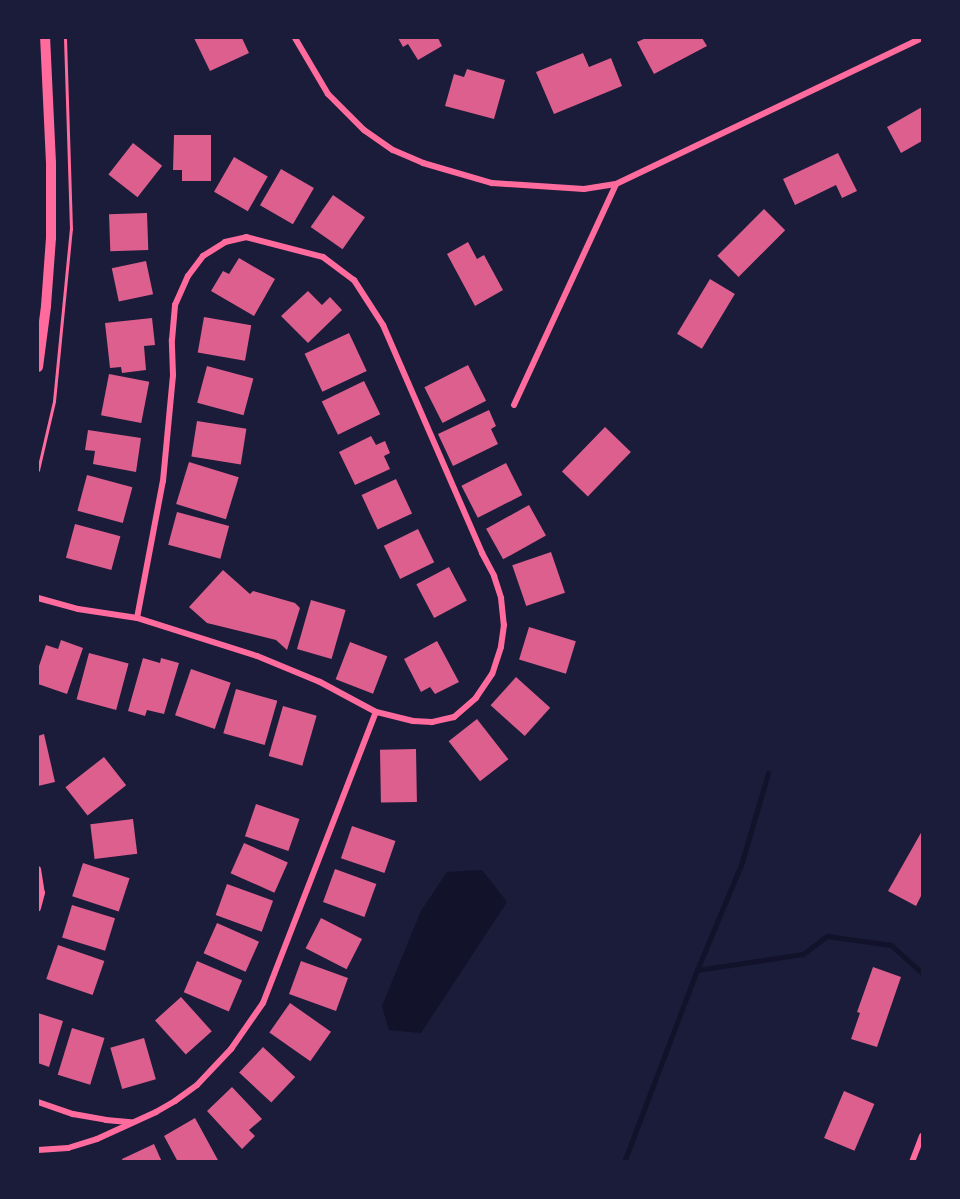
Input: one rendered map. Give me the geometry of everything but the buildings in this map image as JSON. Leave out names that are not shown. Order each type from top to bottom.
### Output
[{"type":"street","points":[[38,367],[46,306],[51,238],[51,164],[45,38]]},
{"type":"street","points":[[295,38],[327,94],[364,130],[393,150],[423,164],[492,183],[584,189],[616,184],[922,38]]},
{"type":"street","points":[[514,405],[616,184]]},
{"type":"street","points":[[38,598],[78,609],[136,618],[257,656],[320,682],[376,712],[423,721],[454,717],[476,698],[492,674],[504,625],[501,598],[494,576],[383,324],[354,280],[323,257],[246,237],[225,242],[203,256],[188,276],[175,305],[172,340],[173,375],[162,481],[136,618]]},
{"type":"street","points":[[38,1150],[68,1148],[97,1139],[175,1101],[197,1085],[231,1048],[263,1003],[376,712]]},
{"type":"street","points":[[38,869],[42,893],[38,908]]},
{"type":"street","points":[[38,1102],[73,1114],[134,1122]]},
{"type":"street","points":[[912,1161],[922,1136]]},
{"type":"shaded area","points":[[482,870],[507,902],[421,1033],[389,1030],[382,1006],[421,911],[447,872]]},
{"type":"waterway","points":[[624,1162],[697,970],[741,865],[768,773]]},
{"type":"waterway","points":[[697,970],[803,954],[827,936],[891,945],[922,973]]}]
